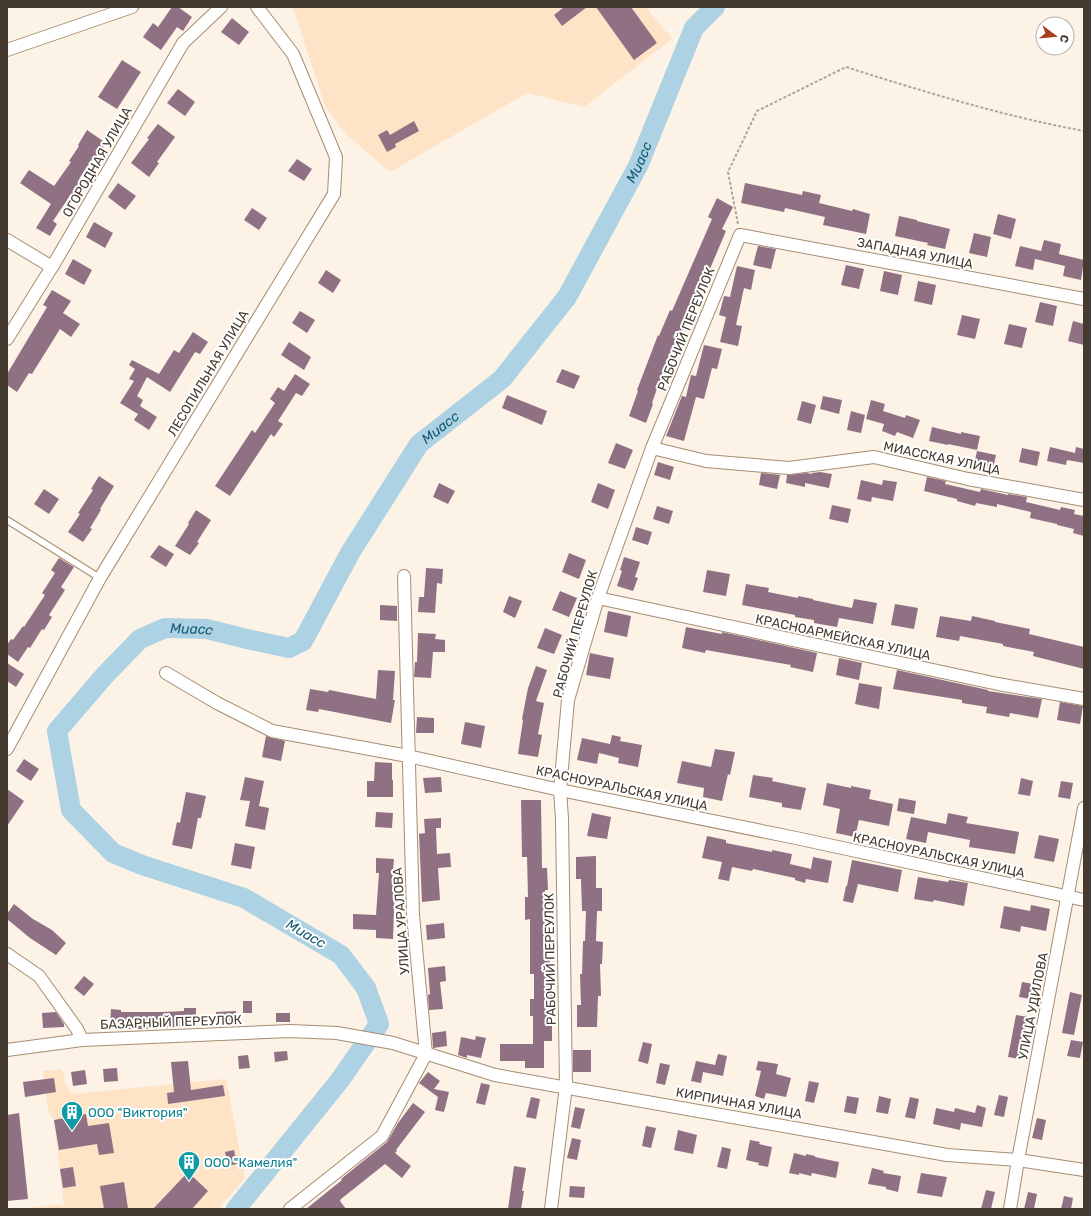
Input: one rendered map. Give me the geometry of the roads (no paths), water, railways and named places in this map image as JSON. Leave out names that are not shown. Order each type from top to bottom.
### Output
[{"type":"street","points":[[7,50],[132,7]]},
{"type":"street","name":"ОГОРОДНАЯ УЛИЦА","points":[[7,339],[52,267],[184,43],[221,7]]},
{"type":"street","name":"ЛЕСОПИЛЬНАЯ УЛИЦА","points":[[7,749],[100,578],[334,194],[336,157],[293,54],[257,7]]},
{"type":"street","name":"ЗАПАДНАЯ УЛИЦА","points":[[740,234],[1084,299]]},
{"type":"street","name":"РАБОЧИЙ ПЕРЕУЛОК","points":[[551,1209],[566,1086],[562,819],[560,790],[568,700],[598,598],[652,448],[740,234]]},
{"type":"street","points":[[7,240],[52,267]]},
{"type":"street","name":"МИАССКАЯ УЛИЦА","points":[[652,448],[706,461],[789,468],[874,457],[968,479],[1084,500]]},
{"type":"street","name":"УЛИЦА УРАЛОВА","points":[[404,576],[413,915],[426,1054]]},
{"type":"street","name":"КРАСНОАРМЕЙСКАЯ УЛИЦА","points":[[598,598],[998,684],[1084,699]]},
{"type":"street","name":"КРАСНОУРАЛЬСКАЯ УЛИЦА","points":[[166,673],[217,703],[272,731],[408,756],[560,790],[796,838],[1084,900]]},
{"type":"street","name":"УЛИЦА УДИЛОВА","points":[[1010,1209],[1084,808]]},
{"type":"street","points":[[7,954],[39,976],[77,1029],[82,1040]]},
{"type":"street","name":"БАЗАРНЫЙ ПЕРЕУЛОК","points":[[7,1050],[82,1040],[290,1031],[337,1033],[393,1043]]},
{"type":"street","name":"КИРПИЧНАЯ УЛИЦА","points":[[393,1043],[495,1075],[566,1086],[947,1155],[1018,1160],[1084,1170]]},
{"type":"street","points":[[290,1209],[382,1136],[426,1054]]},
{"type":"lane","points":[[7,520],[100,578]]},
{"type":"waterway","name":"Миасс","points":[[236,1209],[340,1080],[379,1024],[366,988],[341,955],[244,898],[142,865],[113,853],[71,810],[57,731],[105,675],[140,639],[165,628],[207,629],[289,648],[303,641],[350,553],[419,444],[502,379],[567,297],[638,166],[694,28],[715,7]]},
{"type":"place","name":"ООО \"Виктория\"","points":[[72,1132]]},
{"type":"place","name":"ООО \"Камелия\"","points":[[189,1182]]}]
